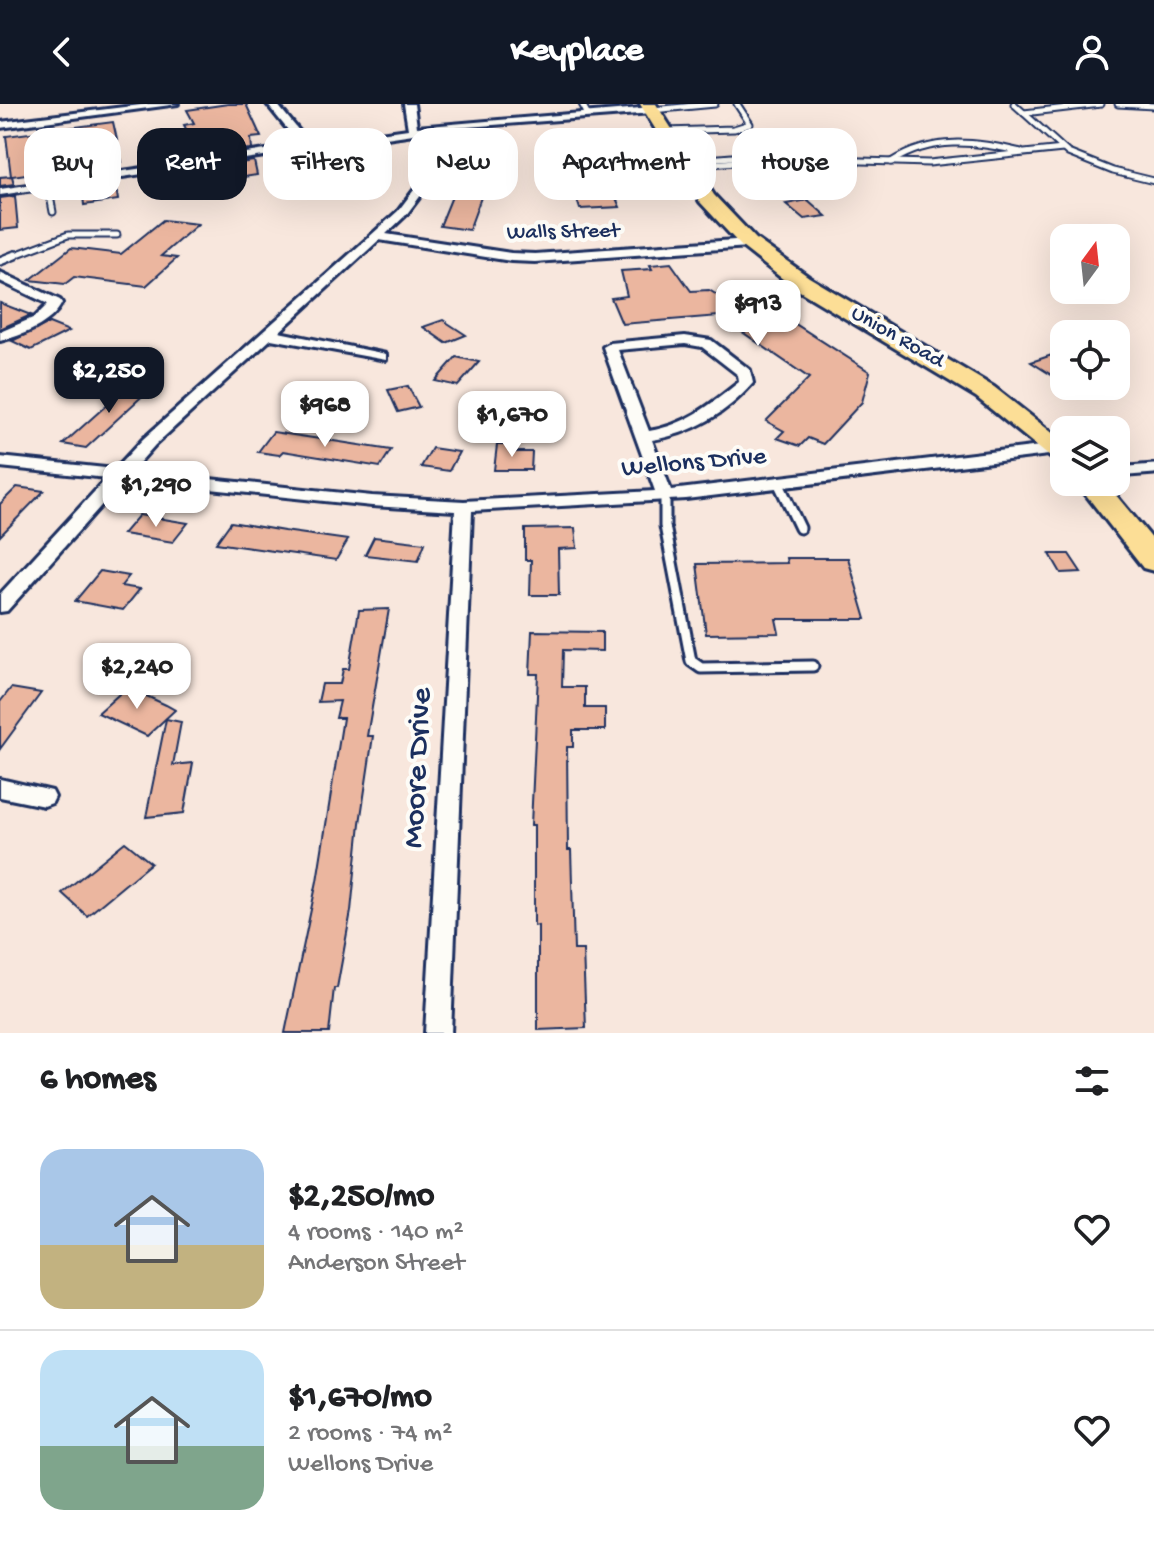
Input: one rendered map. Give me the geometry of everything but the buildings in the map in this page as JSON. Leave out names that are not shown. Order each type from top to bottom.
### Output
[{"type":"main road","name":"Union Road","points":[[650,107],[663,128]]},
{"type":"main road","name":"Union Road","points":[[710,200],[749,243],[801,282],[913,346],[985,392],[1050,443]]},
{"type":"main road","points":[[1103,496],[1150,549]]},
{"type":"street","points":[[0,125],[173,104]]},
{"type":"street","points":[[272,104],[292,128]]},
{"type":"street","points":[[409,104],[413,128]]},
{"type":"street","points":[[436,128],[584,109],[650,107]]},
{"type":"street","points":[[121,174],[263,153]]},
{"type":"street","points":[[0,192],[24,188]]},
{"type":"street","points":[[0,606],[117,475],[221,374],[378,236],[414,200]]},
{"type":"street","name":"Walls Street","points":[[378,236],[535,258],[749,243]]},
{"type":"street","points":[[0,276],[55,303],[45,316],[0,337]]},
{"type":"street","points":[[269,334],[381,357]]},
{"type":"street","points":[[644,436],[671,433],[693,426],[746,383],[745,373],[706,343],[685,340],[610,347],[665,495]]},
{"type":"street","name":"Wellons Drive","points":[[0,462],[372,501],[464,506],[665,495],[1050,453]]},
{"type":"street","name":"Moore Drive","points":[[438,1033],[464,506]]},
{"type":"street","points":[[0,788],[44,797]]},
{"type":"lane","points":[[650,107],[715,104]]},
{"type":"lane","points":[[716,130],[750,124],[737,104]]},
{"type":"lane","points":[[1014,104],[1063,149],[1089,163],[1154,181]]},
{"type":"lane","points":[[1024,113],[1101,104]]},
{"type":"lane","points":[[1118,104],[1154,106]]},
{"type":"lane","points":[[891,162],[911,149],[937,143],[969,143],[1028,153]]},
{"type":"lane","points":[[716,165],[755,159],[929,163],[1063,149]]},
{"type":"lane","points":[[51,200],[53,212]]},
{"type":"lane","points":[[0,261],[68,235],[117,235]]},
{"type":"lane","points":[[1130,471],[1154,469]]},
{"type":"lane","points":[[778,482],[800,528]]},
{"type":"lane","points":[[665,495],[665,526],[691,661],[701,668],[813,666]]}]
